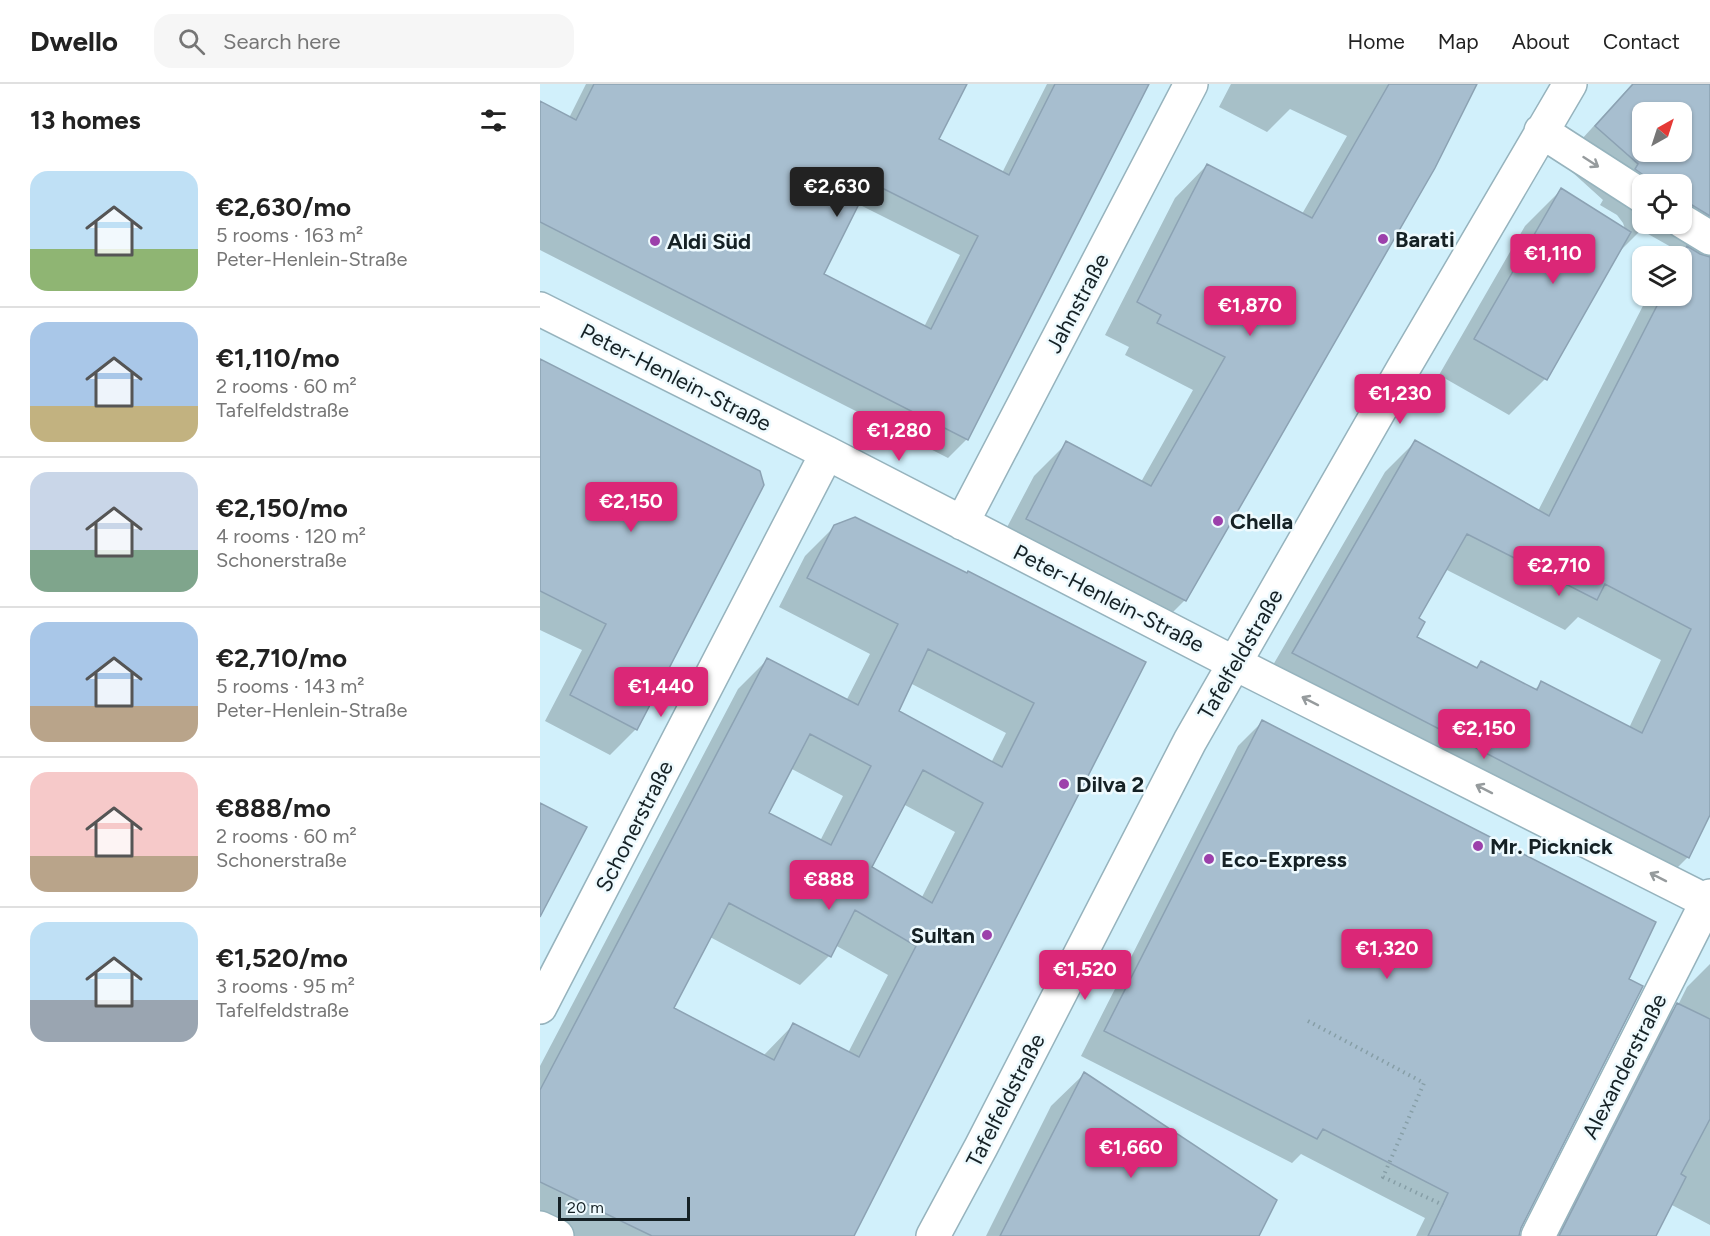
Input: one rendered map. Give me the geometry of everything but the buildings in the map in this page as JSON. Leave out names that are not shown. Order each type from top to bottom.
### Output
[{"type":"street","name":"Jahnstraße","points":[[962,522],[1191,84]]},
{"type":"street","name":"Tafelfeldstraße","points":[[933,1236],[1190,741],[1541,131],[1562,87]]},
{"type":"street","points":[[1541,131],[1632,190]]},
{"type":"street","points":[[1692,227],[1710,238]]},
{"type":"street","name":"Peter-Henlein-Straße","points":[[540,309],[827,453],[1234,663],[1709,900]]},
{"type":"street","name":"Schonerstraße","points":[[540,1007],[827,453]]},
{"type":"street","name":"Alexanderstraße","points":[[1538,1236],[1709,900]]},
{"type":"street","points":[[540,1228],[557,1236]]},
{"type":"path","points":[[1308,1021],[1424,1083],[1383,1177],[1443,1205]]},
{"type":"place","name":"Barati","points":[[1383,239]]},
{"type":"place","name":"Aldi Süd","points":[[655,241]]},
{"type":"place","name":"Chella","points":[[1218,521]]},
{"type":"place","name":"Dilva 2","points":[[1064,784]]},
{"type":"place","name":"Mr. Picknick","points":[[1478,846]]},
{"type":"place","name":"Eco-Express","points":[[1209,859]]},
{"type":"place","name":"Sultan","points":[[987,935]]}]
